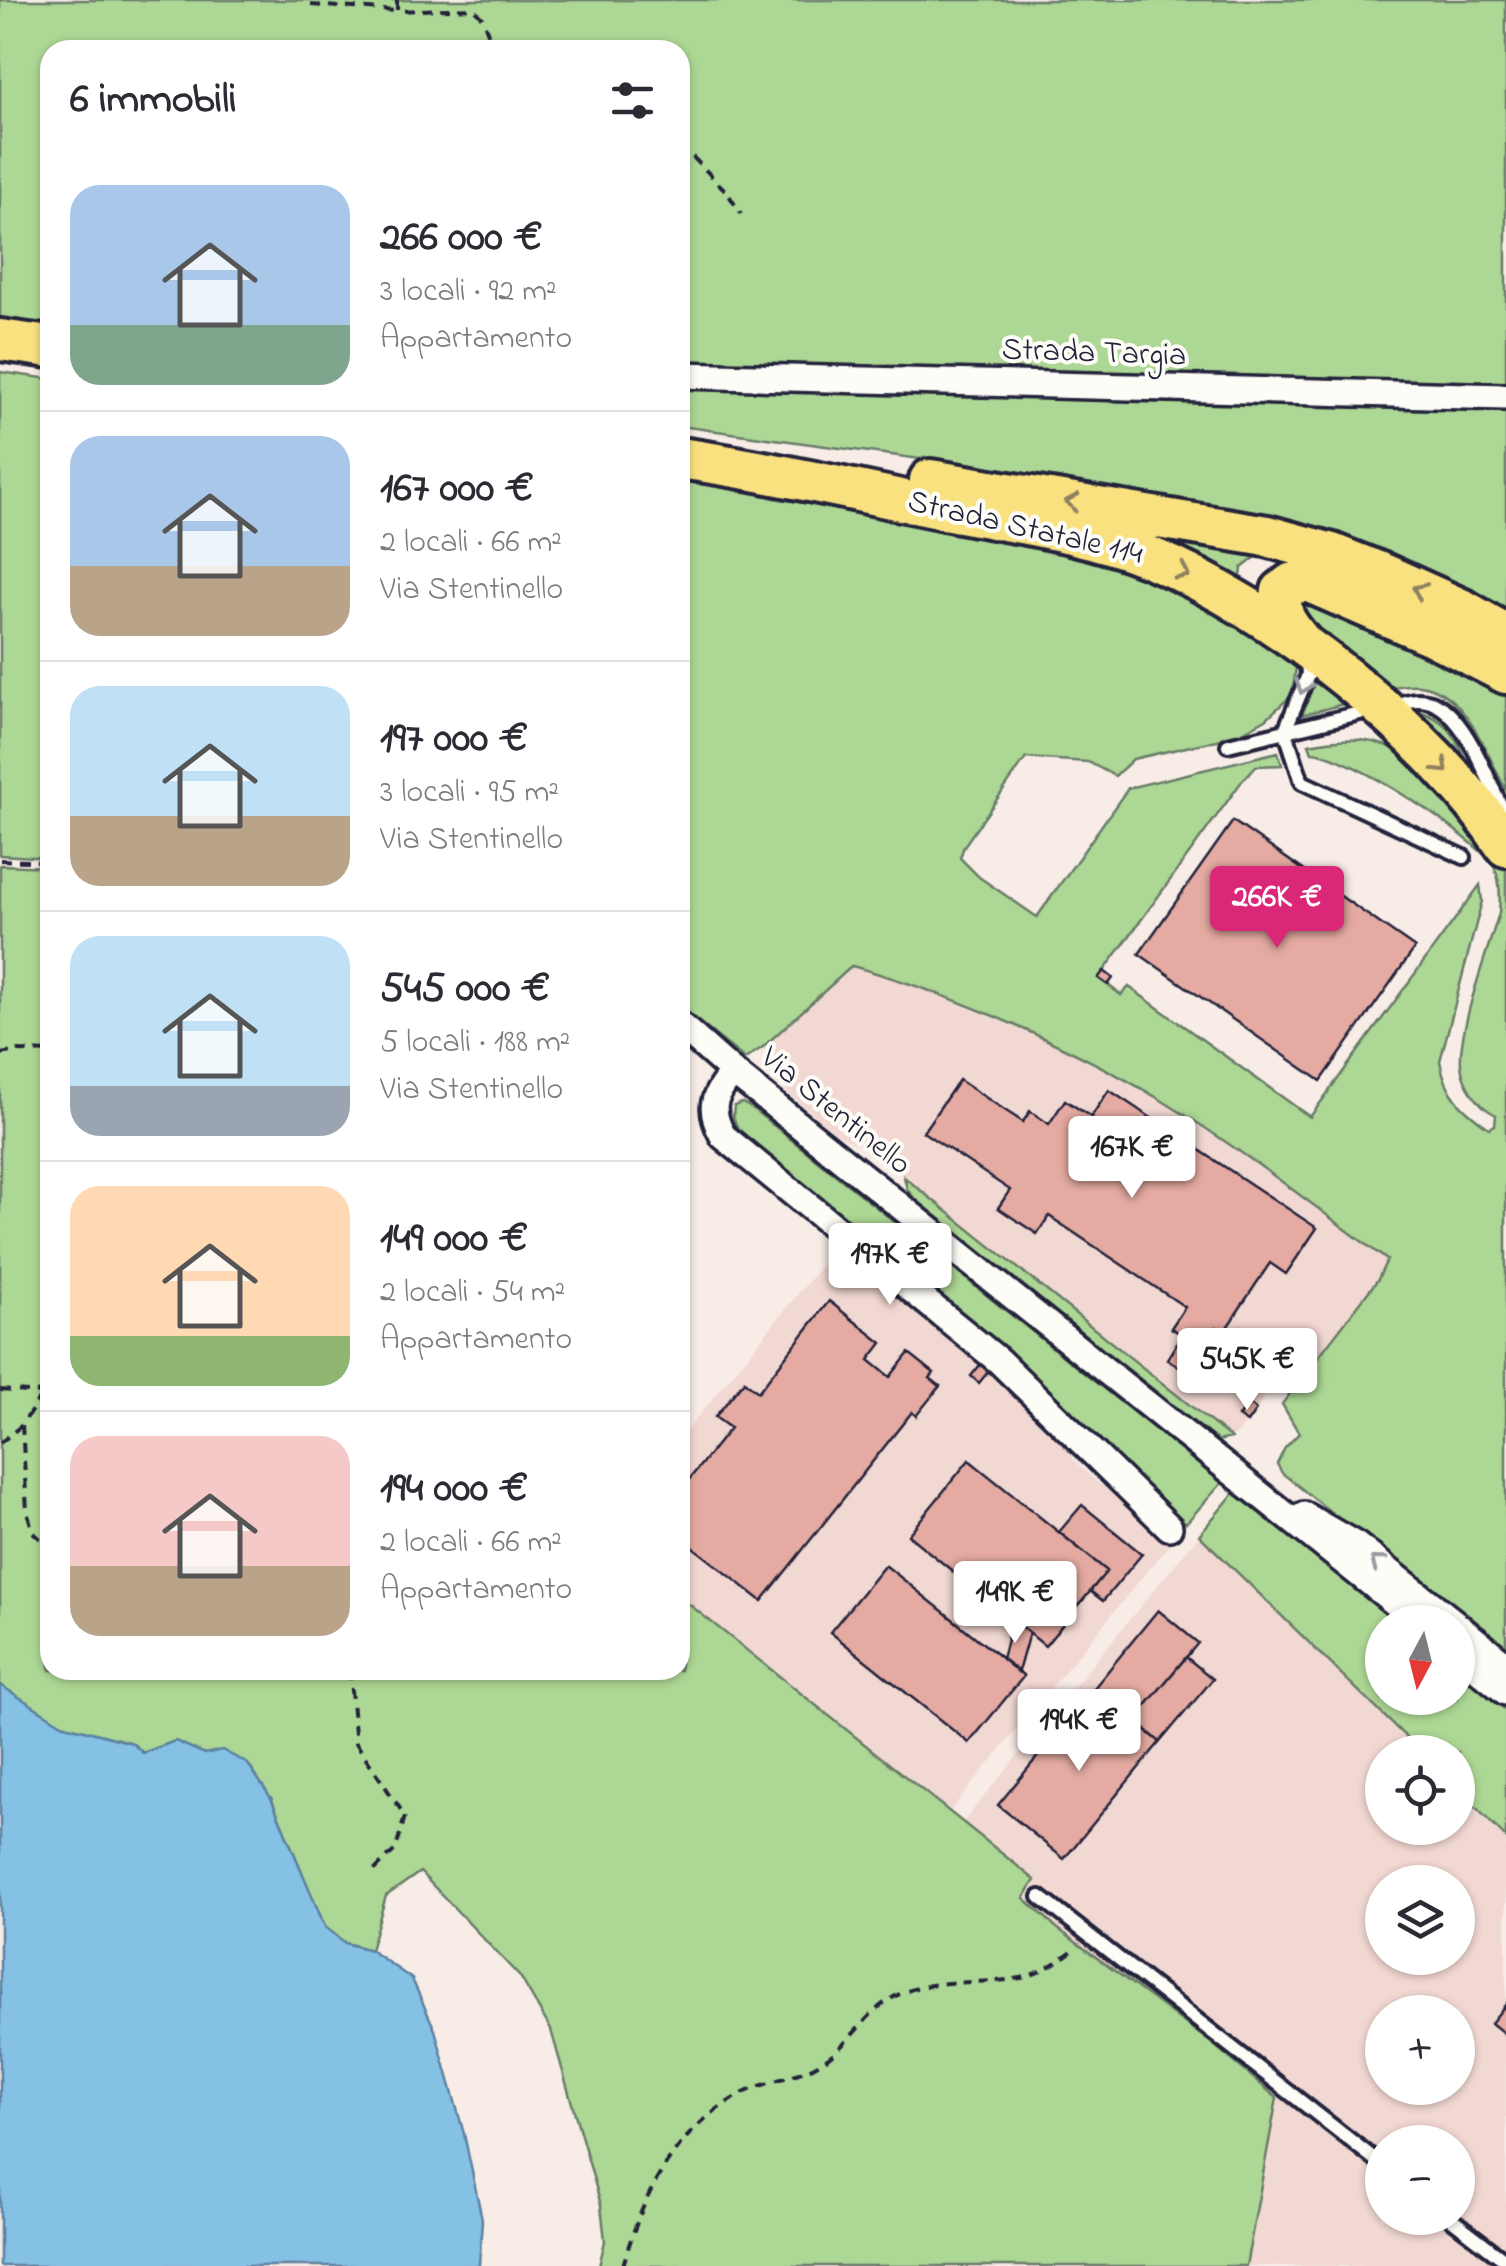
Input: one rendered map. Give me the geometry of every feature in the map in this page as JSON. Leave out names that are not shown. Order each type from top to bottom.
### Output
[{"type":"main road","points":[[0,340],[40,346]]},
{"type":"main road","points":[[0,358],[40,364]]},
{"type":"main road","name":"Strada Statale 114","points":[[690,444],[1267,536],[1332,554],[1383,574],[1465,611],[1506,635]]},
{"type":"main road","name":"Strada Statale 114","points":[[690,460],[1100,540],[1182,571],[1300,642],[1381,708],[1464,788],[1506,846]]},
{"type":"main road","points":[[1300,642],[1284,621],[1280,606],[1282,591],[1291,584],[1308,581],[1434,636],[1506,673]]},
{"type":"street","name":"Strada Targia","points":[[690,375],[1506,397]]},
{"type":"street","name":"Via Stentinello","points":[[690,1035],[1398,1605]]},
{"type":"street","points":[[733,1072],[716,1092],[712,1117],[723,1136],[998,1361],[1169,1527]]},
{"type":"street","points":[[1231,1473],[1356,1545],[1432,1605]]},
{"type":"street","points":[[1475,1639],[1506,1664]]},
{"type":"street","points":[[1475,1667],[1506,1692]]},
{"type":"lane","points":[[1300,642],[1307,658],[1308,675],[1285,730],[1302,782],[1464,857]]},
{"type":"lane","points":[[1228,746],[1416,699],[1429,701],[1448,710],[1460,725],[1506,818]]},
{"type":"lane","points":[[1040,1897],[1365,2151]]},
{"type":"lane","points":[[1472,2235],[1506,2261]]},
{"type":"path","points":[[397,0],[397,12]]},
{"type":"path","points":[[311,4],[397,12],[472,8],[482,18],[491,40]]},
{"type":"path","points":[[690,154],[727,192],[740,214]]},
{"type":"path","points":[[0,860],[40,862]]},
{"type":"path","points":[[0,1054],[40,1052]]},
{"type":"path","points":[[0,1390],[40,1393]]},
{"type":"path","points":[[0,1443],[22,1425],[40,1396]]},
{"type":"path","points":[[22,1425],[28,1511],[33,1532],[40,1539]]},
{"type":"path","points":[[350,1680],[356,1743],[406,1816],[396,1849],[373,1872]]},
{"type":"path","points":[[624,2266],[646,2194],[666,2160],[720,2106],[751,2089],[805,2072],[827,2059],[886,2000],[922,1986],[1024,1977],[1062,1958],[1090,1936]]},
{"type":"shaded area","points":[[690,939],[852,965],[894,977],[1053,1043],[1160,1100],[1268,1172],[1387,1260],[1378,1279],[1296,1386],[1268,1381],[1265,1397],[1231,1438],[879,1156],[834,1132],[787,1093],[763,1047],[745,1059],[690,1015]]},
{"type":"shaded area","points":[[837,1246],[992,1367],[1073,1446],[1072,1458],[1086,1472],[1100,1485],[1112,1484],[1172,1541],[950,1811],[690,1605],[690,1427]]},
{"type":"shaded area","points":[[1199,1535],[1365,1697],[1365,1715],[1383,1715],[1404,1735],[1365,1735],[1365,1845],[1475,1845],[1475,1806],[1506,1838],[1506,2266],[1246,2266],[1277,2098],[1214,2045],[1057,1928],[1024,1897],[1035,1879],[963,1822]]},
{"type":"green space","points":[[0,0],[1506,0],[1506,390],[690,365],[690,40],[40,40],[40,335],[0,329]]},
{"type":"green space","points":[[0,372],[40,378],[40,857],[0,855]]},
{"type":"green space","points":[[690,382],[1506,406],[1506,616],[1058,478],[690,427]]},
{"type":"green space","points":[[690,474],[774,498],[1080,549],[1135,562],[1278,642],[1296,667],[1292,695],[1266,719],[1235,736],[1133,759],[1115,776],[1088,762],[1026,758],[964,846],[960,858],[979,877],[1037,917],[1128,788],[1278,752],[1282,765],[1256,766],[1242,781],[1099,978],[1121,995],[1129,987],[1310,1117],[1480,885],[1482,901],[1440,1061],[1446,1083],[1457,1100],[1489,1128],[1495,1125],[1496,1115],[1472,1094],[1461,1065],[1461,1050],[1499,913],[1494,867],[1483,853],[1438,818],[1352,766],[1312,752],[1309,744],[1362,740],[1411,758],[1502,862],[1506,868],[1506,1652],[1475,1627],[1475,1605],[1447,1605],[1282,1473],[1277,1464],[1299,1433],[1282,1404],[1378,1279],[1387,1260],[1248,1157],[1126,1080],[970,1006],[890,977],[852,966],[745,1059],[690,1015]]},
{"type":"green space","points":[[1028,504],[1214,537],[1335,569],[1451,618],[1506,650],[1506,660],[1445,626],[1328,575],[1268,555],[1256,557],[1242,568],[1240,586],[1249,599],[1150,547],[1030,515],[1025,512]]},
{"type":"green space","points":[[1301,592],[1506,684],[1506,790],[1465,714],[1453,702],[1425,686],[1386,688],[1294,613]]},
{"type":"green space","points":[[1315,681],[1325,681],[1347,703],[1302,715]]},
{"type":"green space","points":[[1420,711],[1447,727],[1470,769],[1408,712]]},
{"type":"green space","points":[[0,865],[40,867],[40,1680],[690,1680],[690,1605],[1035,1880],[1024,1898],[1057,1928],[1214,2045],[1277,2098],[1246,2266],[599,2266],[605,2241],[601,2205],[551,2030],[521,1978],[420,1872],[386,1896],[370,1950],[345,1943],[325,1927],[271,1798],[205,1754],[175,1741],[143,1753],[132,1743],[62,1725],[0,1685]]},
{"type":"green space","points":[[742,1103],[1222,1483],[1186,1523],[1004,1355],[738,1129],[734,1106]]},
{"type":"green space","points":[[904,1177],[1231,1438],[1218,1441],[915,1199]]},
{"type":"green space","points":[[1234,1493],[1376,1605],[1365,1605],[1365,1697],[1199,1535]]},
{"type":"green space","points":[[1475,1685],[1506,1710],[1506,1838],[1475,1806],[1475,1735],[1404,1735],[1383,1715],[1475,1715]]},
{"type":"water","points":[[0,1685],[62,1724],[132,1743],[143,1753],[175,1741],[205,1754],[222,1750],[248,1764],[271,1798],[325,1927],[345,1943],[370,1950],[412,1979],[435,2030],[464,2134],[482,2219],[479,2266],[0,2266]]},
{"type":"building","points":[[1233,821],[1415,948],[1321,1081],[1139,954]]},
{"type":"building","points":[[1104,971],[1113,978],[1108,985],[1098,978]]},
{"type":"building","points":[[959,1080],[1023,1122],[1030,1111],[1049,1124],[1065,1100],[1091,1117],[1109,1090],[1317,1228],[1286,1274],[1270,1263],[1224,1332],[1216,1327],[1186,1372],[1167,1359],[1182,1335],[1171,1328],[1185,1307],[1049,1216],[1037,1234],[998,1208],[1010,1190],[923,1132]]},
{"type":"building","points":[[829,1301],[882,1343],[869,1360],[890,1377],[909,1353],[934,1373],[930,1378],[940,1386],[916,1416],[912,1412],[762,1601],[690,1545],[690,1478],[730,1428],[715,1417],[744,1381],[758,1392]]},
{"type":"building","points":[[984,1360],[992,1367],[979,1383],[971,1376]]},
{"type":"building","points":[[1247,1403],[1256,1410],[1247,1423],[1238,1417]]},
{"type":"building","points":[[969,1460],[1107,1571],[1045,1646],[908,1535]]},
{"type":"building","points":[[1082,1505],[1142,1554],[1103,1601],[1090,1591],[1107,1571],[1059,1532]]},
{"type":"building","points":[[885,1565],[1024,1676],[969,1743],[830,1632]]},
{"type":"building","points":[[1158,1610],[1198,1643],[1134,1720],[1094,1688]]},
{"type":"building","points":[[1012,1620],[1029,1633],[1018,1672],[1002,1659]]},
{"type":"building","points":[[1186,1657],[1213,1679],[1160,1742],[1134,1720]]},
{"type":"building","points":[[1094,1688],[1160,1742],[1064,1859],[998,1805]]},
{"type":"building","points":[[1506,2004],[1506,2035],[1491,2023]]}]
